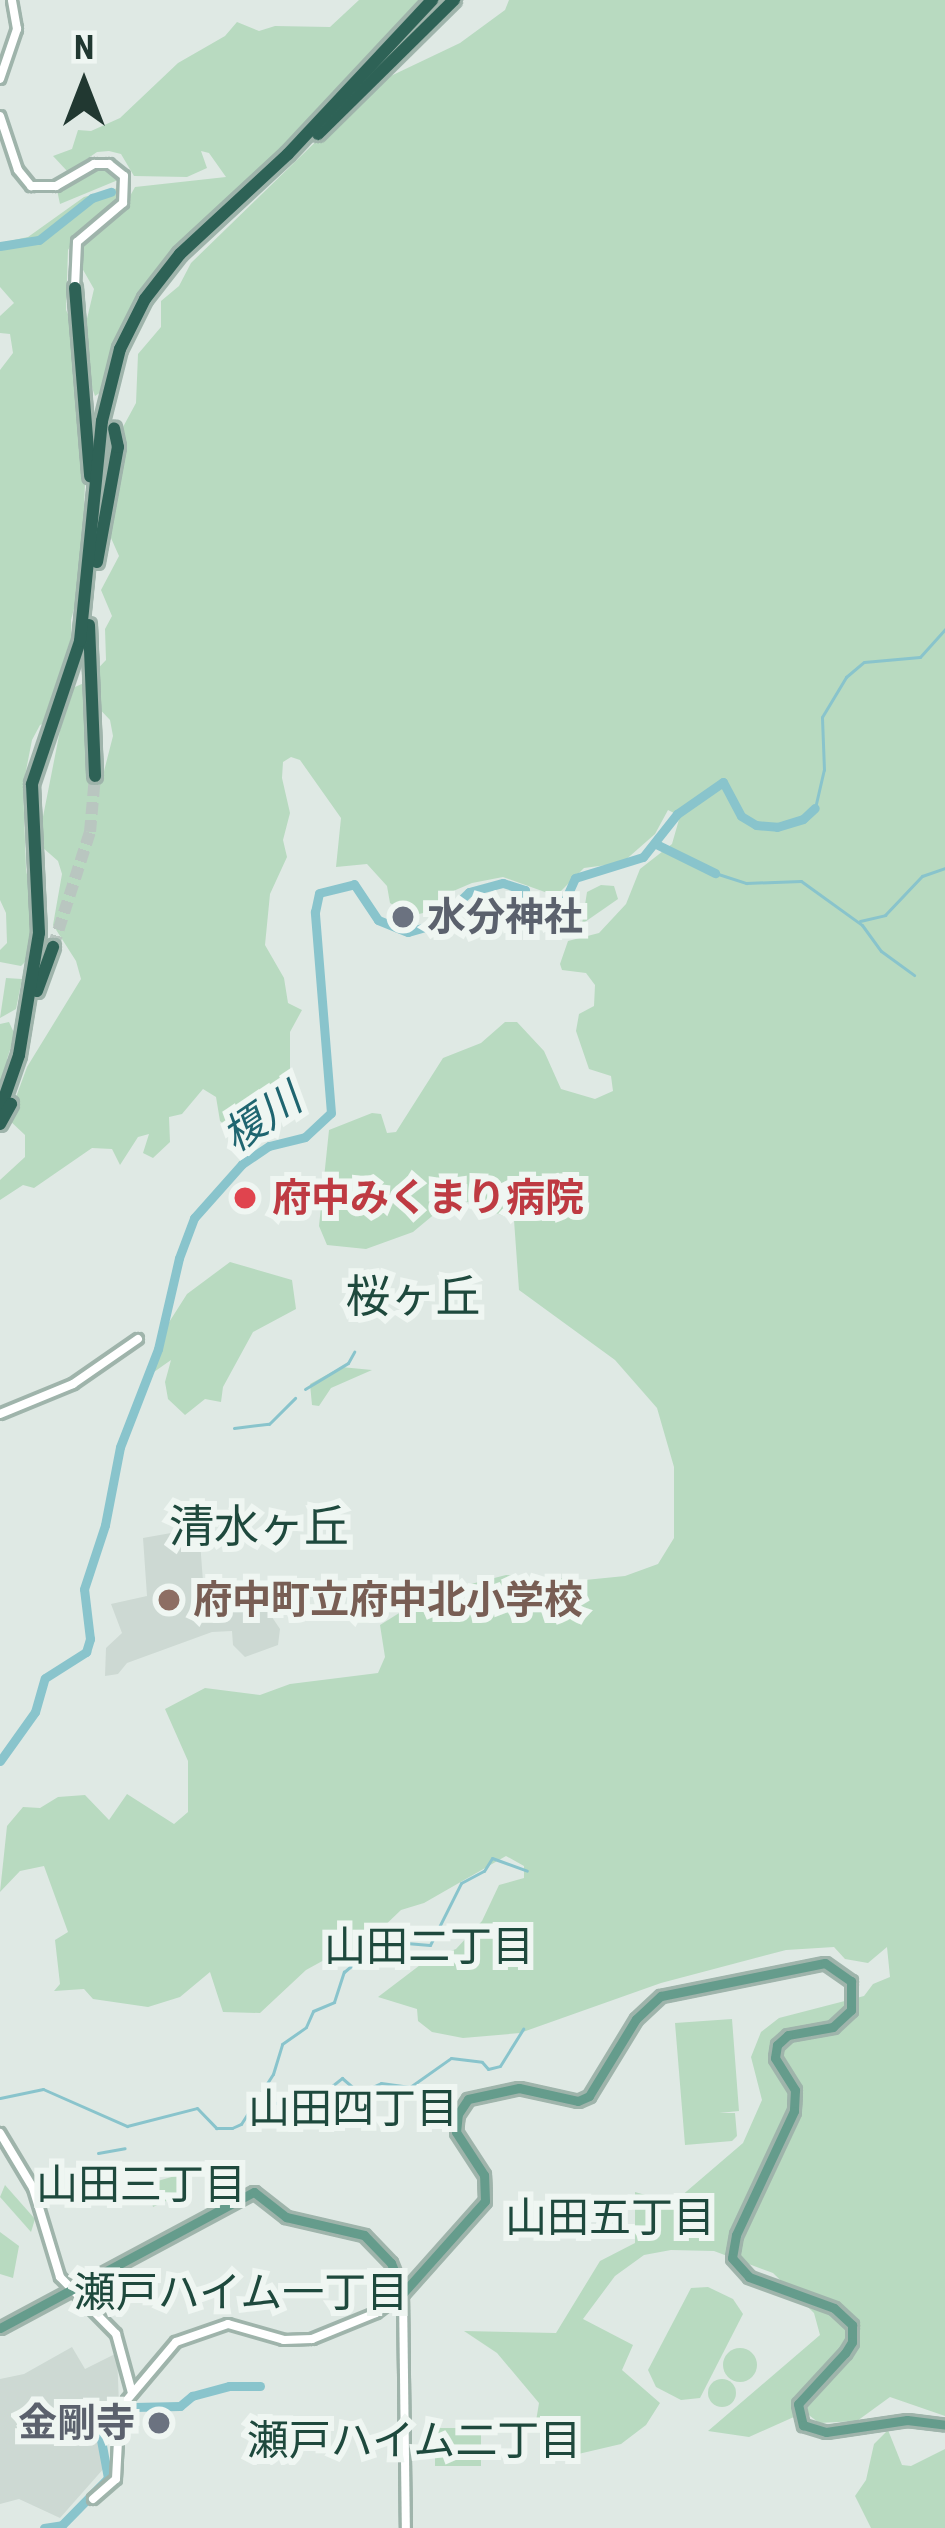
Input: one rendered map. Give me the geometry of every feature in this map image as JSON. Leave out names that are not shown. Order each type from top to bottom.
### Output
[{"type":"highway","points":[[95,776],[81,665],[102,421],[120,349],[162,276],[317,135],[436,0]]},
{"type":"highway","points":[[237,207],[454,0]]},
{"type":"highway","points":[[75,288],[90,472],[90,581]]},
{"type":"highway","points":[[75,288],[83,380],[97,406]]},
{"type":"highway","points":[[90,581],[118,447],[114,428]]},
{"type":"highway","points":[[0,1110],[22,1056],[39,933],[32,784],[49,728],[81,665]]},
{"type":"highway","points":[[0,1124],[52,947]]},
{"type":"main road","points":[[0,2328],[254,2192],[286,2218],[343,2226],[364,2235],[391,2263],[403,2293],[485,2201],[484,2175],[456,2132],[458,2114],[468,2099],[519,2088],[578,2101],[589,2096],[636,2020],[661,1996],[825,1963],[851,1981],[851,2010],[833,2027],[788,2035],[777,2045],[775,2058],[795,2090],[794,2111],[736,2235],[732,2258],[739,2271],[834,2308],[852,2325],[852,2342],[845,2354],[798,2404],[803,2425],[826,2432],[907,2420],[945,2425]]},
{"type":"street","points":[[0,79],[17,29],[12,0]]},
{"type":"street","points":[[0,116],[18,170],[31,186],[56,186],[94,164],[109,164],[126,182],[118,209],[77,242],[75,288]]},
{"type":"street","points":[[0,1414],[73,1384],[138,1339]]},
{"type":"street","points":[[0,2133],[28,2175],[54,2264],[71,2290],[116,2334],[132,2392]]},
{"type":"street","points":[[93,2499],[116,2479],[119,2421],[132,2392],[163,2352],[204,2330],[236,2324],[284,2340],[306,2340],[376,2312],[403,2293]]},
{"type":"street","points":[[403,2293],[406,2528]]},
{"type":"shaded area","name":"府中町立府中北小学校","points":[[199,1528],[204,1595],[216,1606],[266,1608],[280,1629],[278,1645],[245,1657],[233,1645],[232,1631],[212,1632],[127,1663],[118,1674],[105,1676],[106,1648],[122,1633],[111,1604],[147,1596],[143,1538]]},
{"type":"shaded area","points":[[72,2347],[85,2369],[117,2353],[119,2405],[95,2428],[105,2467],[60,2518],[19,2499],[0,2504],[0,2379],[24,2374]]},
{"type":"green space","points":[[359,0],[425,0],[237,200],[156,275],[126,319],[101,392],[95,396],[87,373],[86,323],[94,289],[78,261],[85,238],[120,214],[135,187],[226,177],[209,153],[201,151],[207,168],[187,177],[134,176],[121,154],[109,151],[97,152],[68,172],[53,156],[72,149],[78,130],[91,131],[120,118],[178,63],[225,36],[237,22],[259,31],[275,26],[330,27]]},
{"type":"green space","points":[[509,0],[945,0],[945,2416],[890,2397],[857,2421],[819,2423],[805,2412],[749,2437],[708,2431],[820,2335],[814,2313],[773,2273],[714,2251],[671,2250],[644,2255],[615,2276],[583,2319],[633,2345],[622,2370],[660,2403],[646,2425],[621,2444],[574,2455],[561,2439],[535,2427],[539,2403],[497,2353],[464,2331],[556,2333],[600,2261],[635,2243],[635,2192],[673,2203],[743,2143],[762,2100],[751,2057],[761,2032],[779,2018],[864,1996],[873,1984],[890,1977],[887,1947],[868,1963],[845,1959],[834,1947],[786,1950],[661,1983],[520,2033],[463,2038],[432,2032],[418,2021],[417,2009],[378,1997],[428,1959],[456,1949],[482,1921],[499,1885],[524,1878],[524,1866],[506,1856],[424,1903],[401,1910],[353,1956],[326,1959],[306,1970],[260,2013],[223,2012],[210,1972],[180,1997],[148,2007],[93,1999],[84,1989],[54,1991],[60,1984],[55,1940],[68,1932],[44,1866],[20,1871],[0,1892],[7,1826],[23,1807],[40,1808],[58,1797],[85,1795],[109,1820],[127,1794],[174,1824],[188,1812],[188,1761],[165,1709],[205,1688],[260,1695],[290,1684],[378,1673],[385,1657],[380,1625],[428,1595],[506,1575],[585,1580],[625,1576],[658,1564],[674,1538],[674,1467],[657,1408],[615,1360],[519,1290],[514,1220],[455,1197],[413,1232],[366,1249],[327,1245],[319,1226],[329,1130],[372,1113],[381,1114],[387,1133],[396,1132],[443,1058],[481,1043],[505,1022],[517,1022],[544,1051],[561,1089],[595,1099],[613,1091],[611,1076],[589,1069],[576,1031],[579,1014],[594,1006],[595,985],[586,973],[562,970],[560,964],[568,941],[599,933],[626,904],[640,869],[672,844],[680,816],[668,810],[655,834],[622,863],[584,868],[556,896],[503,877],[472,883],[451,892],[435,910],[411,916],[390,903],[387,886],[367,864],[336,867],[341,818],[300,760],[291,757],[283,762],[282,778],[290,813],[283,840],[287,857],[270,894],[265,945],[284,978],[288,1003],[302,1010],[290,1032],[290,1080],[238,1136],[220,1121],[216,1097],[203,1089],[182,1114],[169,1117],[170,1142],[153,1158],[143,1153],[149,1134],[138,1137],[120,1165],[112,1149],[92,1148],[34,1188],[23,1185],[0,1200],[0,1180],[25,1157],[25,1135],[8,1119],[27,1067],[81,979],[76,961],[53,925],[62,874],[58,861],[42,847],[40,832],[68,690],[84,683],[89,781],[102,779],[113,736],[110,720],[92,701],[90,677],[106,660],[105,629],[112,616],[101,590],[119,556],[107,529],[123,458],[123,427],[136,403],[138,354],[161,327],[161,301],[179,286],[191,263],[376,83],[460,43],[505,10]]},
{"type":"green space","points":[[108,169],[118,180],[60,204],[57,190],[89,170]]},
{"type":"green space","points":[[122,187],[119,200],[82,228],[68,250],[66,310],[73,324],[75,389],[86,460],[81,582],[71,620],[72,655],[51,720],[40,725],[32,740],[23,786],[26,869],[34,916],[27,960],[21,966],[0,962],[0,950],[7,943],[6,913],[0,900],[0,370],[13,353],[10,334],[0,333],[0,316],[14,303],[0,287],[0,243],[28,237],[84,197]]},
{"type":"green space","points":[[601,885],[614,886],[618,899],[582,924],[587,892]]},
{"type":"green space","points":[[6,978],[22,979],[16,1009],[0,1018]]},
{"type":"green space","points":[[9,1022],[15,1035],[7,1059],[13,1063],[0,1099],[0,1024]]},
{"type":"green space","points":[[230,1262],[292,1280],[296,1309],[253,1332],[223,1387],[221,1402],[205,1399],[185,1415],[168,1399],[165,1382],[171,1360],[144,1379],[159,1338],[187,1294]]},
{"type":"green space","points":[[341,1367],[372,1370],[331,1388],[319,1406],[312,1405],[310,1384]]},
{"type":"green space","points":[[732,2019],[739,2111],[719,2113],[735,2113],[737,2136],[732,2141],[685,2145],[675,2023]]},
{"type":"green space","points":[[187,2175],[190,2190],[153,2207],[147,2184]]},
{"type":"green space","points":[[5,2185],[35,2219],[31,2232],[0,2197]]},
{"type":"green space","points":[[0,2232],[19,2246],[13,2278],[0,2274]]},
{"type":"green space","points":[[708,2287],[733,2299],[743,2314],[700,2398],[681,2400],[656,2387],[648,2370],[691,2288]]},
{"type":"green space","points":[[740,2348],[752,2353],[757,2365],[752,2377],[740,2382],[728,2377],[723,2365],[728,2353]]},
{"type":"green space","points":[[722,2379],[732,2383],[736,2393],[732,2403],[722,2407],[712,2403],[708,2393],[712,2383]]},
{"type":"green space","points":[[435,2428],[481,2428],[481,2466],[435,2466]]},
{"type":"green space","points":[[888,2430],[902,2465],[911,2466],[945,2449],[945,2528],[871,2528],[855,2496],[866,2480],[874,2444]]},
{"type":"waterway","points":[[0,246],[39,240],[92,198],[111,192]]},
{"type":"waterway","points":[[815,808],[824,770],[822,717],[846,677],[864,662],[920,657],[945,629]]},
{"type":"waterway","name":"榎川","points":[[0,1761],[35,1712],[45,1678],[86,1652],[90,1639],[84,1589],[105,1525],[120,1447],[158,1349],[179,1258],[194,1218],[242,1164],[269,1146],[305,1137],[331,1113],[315,912],[319,893],[354,884],[378,920],[408,932],[436,924],[469,892],[503,883],[525,890],[527,907],[537,917],[557,918],[575,878],[643,857],[677,814],[723,782],[741,816],[756,825],[777,827],[803,819],[815,808]]},
{"type":"waterway","points":[[656,844],[715,873]]},
{"type":"waterway","points":[[860,921],[885,915],[922,876],[945,868]]},
{"type":"waterway","points":[[715,873],[746,883],[801,881],[862,925],[881,951],[914,975]]},
{"type":"waterway","points":[[305,1389],[348,1363],[354,1352]]},
{"type":"waterway","points":[[234,1428],[269,1424],[295,1398]]},
{"type":"waterway","points":[[0,2098],[43,2089],[127,2126],[197,2108],[216,2128],[232,2128],[241,2124],[273,2074],[282,2044],[306,2027],[313,2011],[334,2002],[344,1972],[371,1957],[382,1941],[430,1945],[461,1883],[484,1871],[492,1858],[527,1871]]},
{"type":"waterway","points":[[250,2106],[293,2101],[303,2087],[332,2086],[342,2078],[359,2093],[381,2083],[410,2087],[451,2058],[482,2062],[488,2069],[500,2066],[523,2029]]},
{"type":"waterway","points":[[98,2153],[125,2148]]},
{"type":"waterway","points":[[44,2528],[62,2525],[108,2478],[99,2429],[115,2414],[133,2407],[180,2406],[192,2396],[229,2386],[260,2386]]},
{"type":"tunnel","points":[[53,947],[90,832],[95,776]]},
{"type":"place","name":"水分神社","points":[[403,917]]},
{"type":"place","name":"府中みくまり病院","points":[[245,1198]]},
{"type":"place","name":"府中町立府中北小学校","points":[[169,1600]]},
{"type":"place","name":"金剛寺","points":[[159,2423]]},
{"type":"district","name":"桜ヶ丘","points":[[413,1297]]},
{"type":"district","name":"清水ヶ丘","points":[[259,1527]]},
{"type":"district","name":"山田二丁目","points":[[429,1947]]},
{"type":"district","name":"山田四丁目","points":[[353,2109]]},
{"type":"district","name":"山田三丁目","points":[[141,2185]]},
{"type":"district","name":"山田五丁目","points":[[610,2218]]},
{"type":"district","name":"瀬戸ハイム一丁目","points":[[241,2293]]},
{"type":"district","name":"瀬戸ハイム二丁目","points":[[414,2441]]}]
